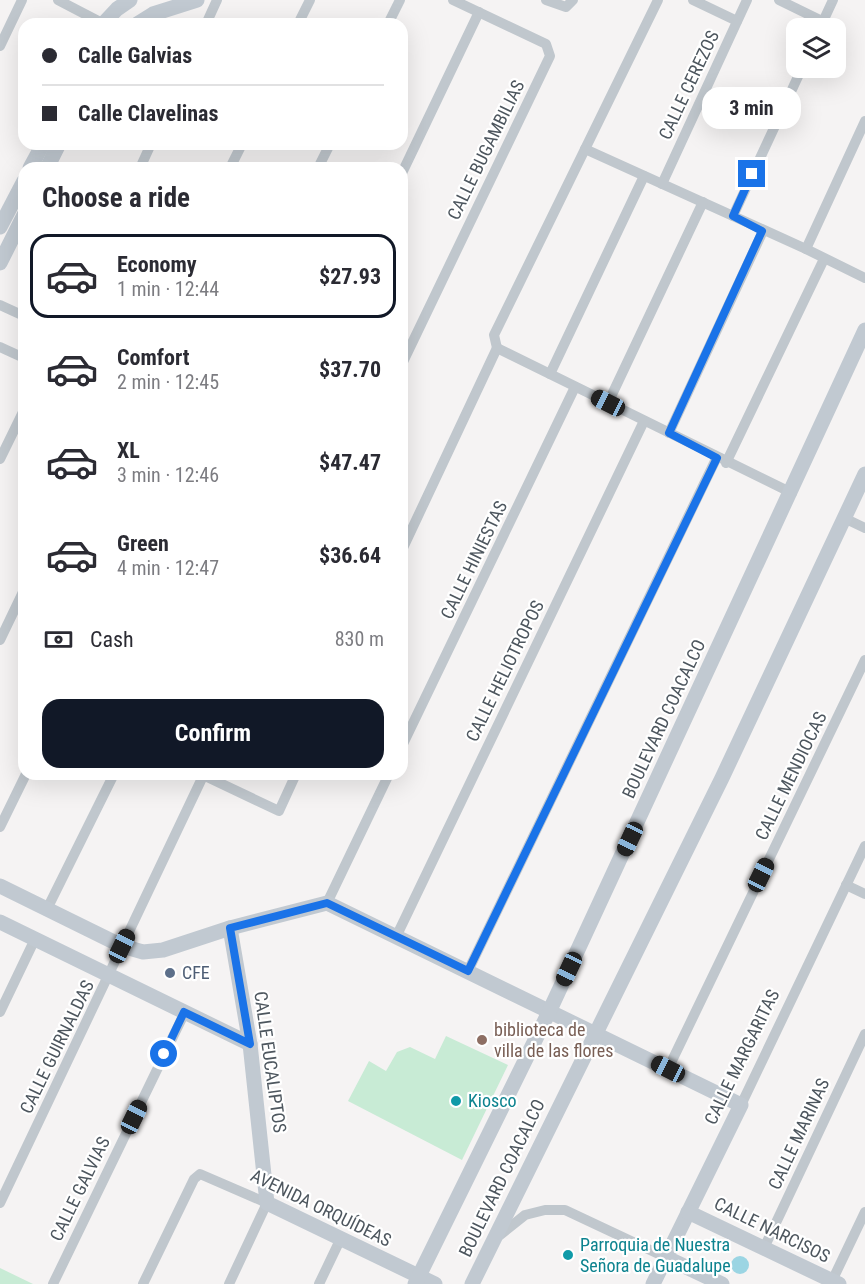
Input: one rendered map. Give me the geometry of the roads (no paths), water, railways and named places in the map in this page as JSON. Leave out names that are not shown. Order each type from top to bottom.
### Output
[{"type":"street","points":[[0,46],[22,0]]},
{"type":"street","points":[[58,0],[92,18]]},
{"type":"street","points":[[109,18],[130,0]]},
{"type":"street","points":[[147,18],[197,0]]},
{"type":"street","points":[[209,18],[217,0]]},
{"type":"street","points":[[301,18],[310,0]]},
{"type":"street","points":[[391,18],[400,0]]},
{"type":"street","name":"CALLE BUGAMBILIAS","points":[[408,352],[550,56],[546,44],[453,0]]},
{"type":"street","points":[[546,0],[566,7],[573,0]]},
{"type":"street","points":[[408,537],[497,348],[494,335],[658,0]]},
{"type":"street","points":[[693,0],[737,21]]},
{"type":"street","name":"CALLE CEREZOS","points":[[662,184],[747,0]]},
{"type":"street","points":[[779,0],[810,18]]},
{"type":"street","points":[[825,18],[833,0]]},
{"type":"street","points":[[407,162],[479,12]]},
{"type":"street","points":[[733,216],[797,78]]},
{"type":"street","points":[[806,249],[865,122]]},
{"type":"street","points":[[585,149],[865,278]]},
{"type":"street","points":[[550,374],[644,176]]},
{"type":"street","points":[[0,227],[18,192]]},
{"type":"street","points":[[608,403],[703,202]]},
{"type":"street","points":[[0,263],[18,226]]},
{"type":"street","points":[[669,433],[762,231]]},
{"type":"street","points":[[468,971],[824,258]]},
{"type":"street","points":[[0,305],[18,312]]},
{"type":"street","name":"BOULEVARD COACALCO","points":[[417,1280],[549,1012],[792,493],[865,330]]},
{"type":"street","points":[[0,347],[18,355]]},
{"type":"street","points":[[497,348],[792,493]]},
{"type":"street","name":"CALLE HINIESTAS","points":[[408,735],[575,387]]},
{"type":"street","name":"CALLE HELIOTROPOS","points":[[397,935],[644,421]]},
{"type":"street","points":[[0,459],[18,422]]},
{"type":"street","name":"BOULEVARD COACALCO","points":[[472,1284],[722,778],[865,474]]},
{"type":"street","points":[[844,518],[865,528]]},
{"type":"street","points":[[0,640],[18,602]]},
{"type":"street","name":"CALLE MENDIOCAS","points":[[668,1069],[865,660]]},
{"type":"street","points":[[0,826],[23,780]]},
{"type":"street","points":[[47,909],[111,780]]},
{"type":"street","name":"CALLE GUIRNALDAS","points":[[0,1203],[201,780]]},
{"type":"street","points":[[216,780],[279,811],[293,780]]},
{"type":"street","points":[[327,903],[386,780]]},
{"type":"street","name":"CALLE MARGARITAS","points":[[653,1284],[865,846]]},
{"type":"street","points":[[846,885],[865,894]]},
{"type":"street","points":[[0,886],[122,946],[143,952],[163,950],[230,928],[327,903],[397,935],[741,1105]]},
{"type":"street","points":[[0,922],[250,1044]]},
{"type":"street","name":"CALLE EUCALIPTOS","points":[[230,928],[250,1044],[267,1203]]},
{"type":"street","points":[[0,1012],[35,939]]},
{"type":"street","name":"CALLE GALVIAS","points":[[53,1284],[184,1012]]},
{"type":"street","name":"CALLE MARINAS","points":[[764,1248],[865,1034]]},
{"type":"street","name":"AVENIDA ORQUÍDEAS","points":[[143,1284],[194,1179],[200,1174],[342,1238],[417,1280]]},
{"type":"street","points":[[229,1284],[267,1203]]},
{"type":"street","points":[[494,1242],[507,1226],[525,1215],[544,1210],[565,1210],[722,1284]]},
{"type":"street","name":"CALLE NARCISOS","points":[[688,1212],[836,1282]]},
{"type":"street","points":[[836,1282],[865,1212]]},
{"type":"street","points":[[319,1284],[342,1238]]},
{"type":"street","points":[[417,1280],[435,1284]]},
{"type":"water","points":[[740,1256],[746,1259],[749,1265],[746,1271],[740,1274],[734,1271],[731,1265],[734,1259]]},
{"type":"place","name":"CFE","points":[[170,973]]},
{"type":"place","name":"biblioteca de villa de las flores","points":[[482,1040]]},
{"type":"place","name":"Kiosco","points":[[456,1101]]},
{"type":"place","name":"Parroquia de Nuestra Señora de Guadalupe","points":[[568,1255]]}]
